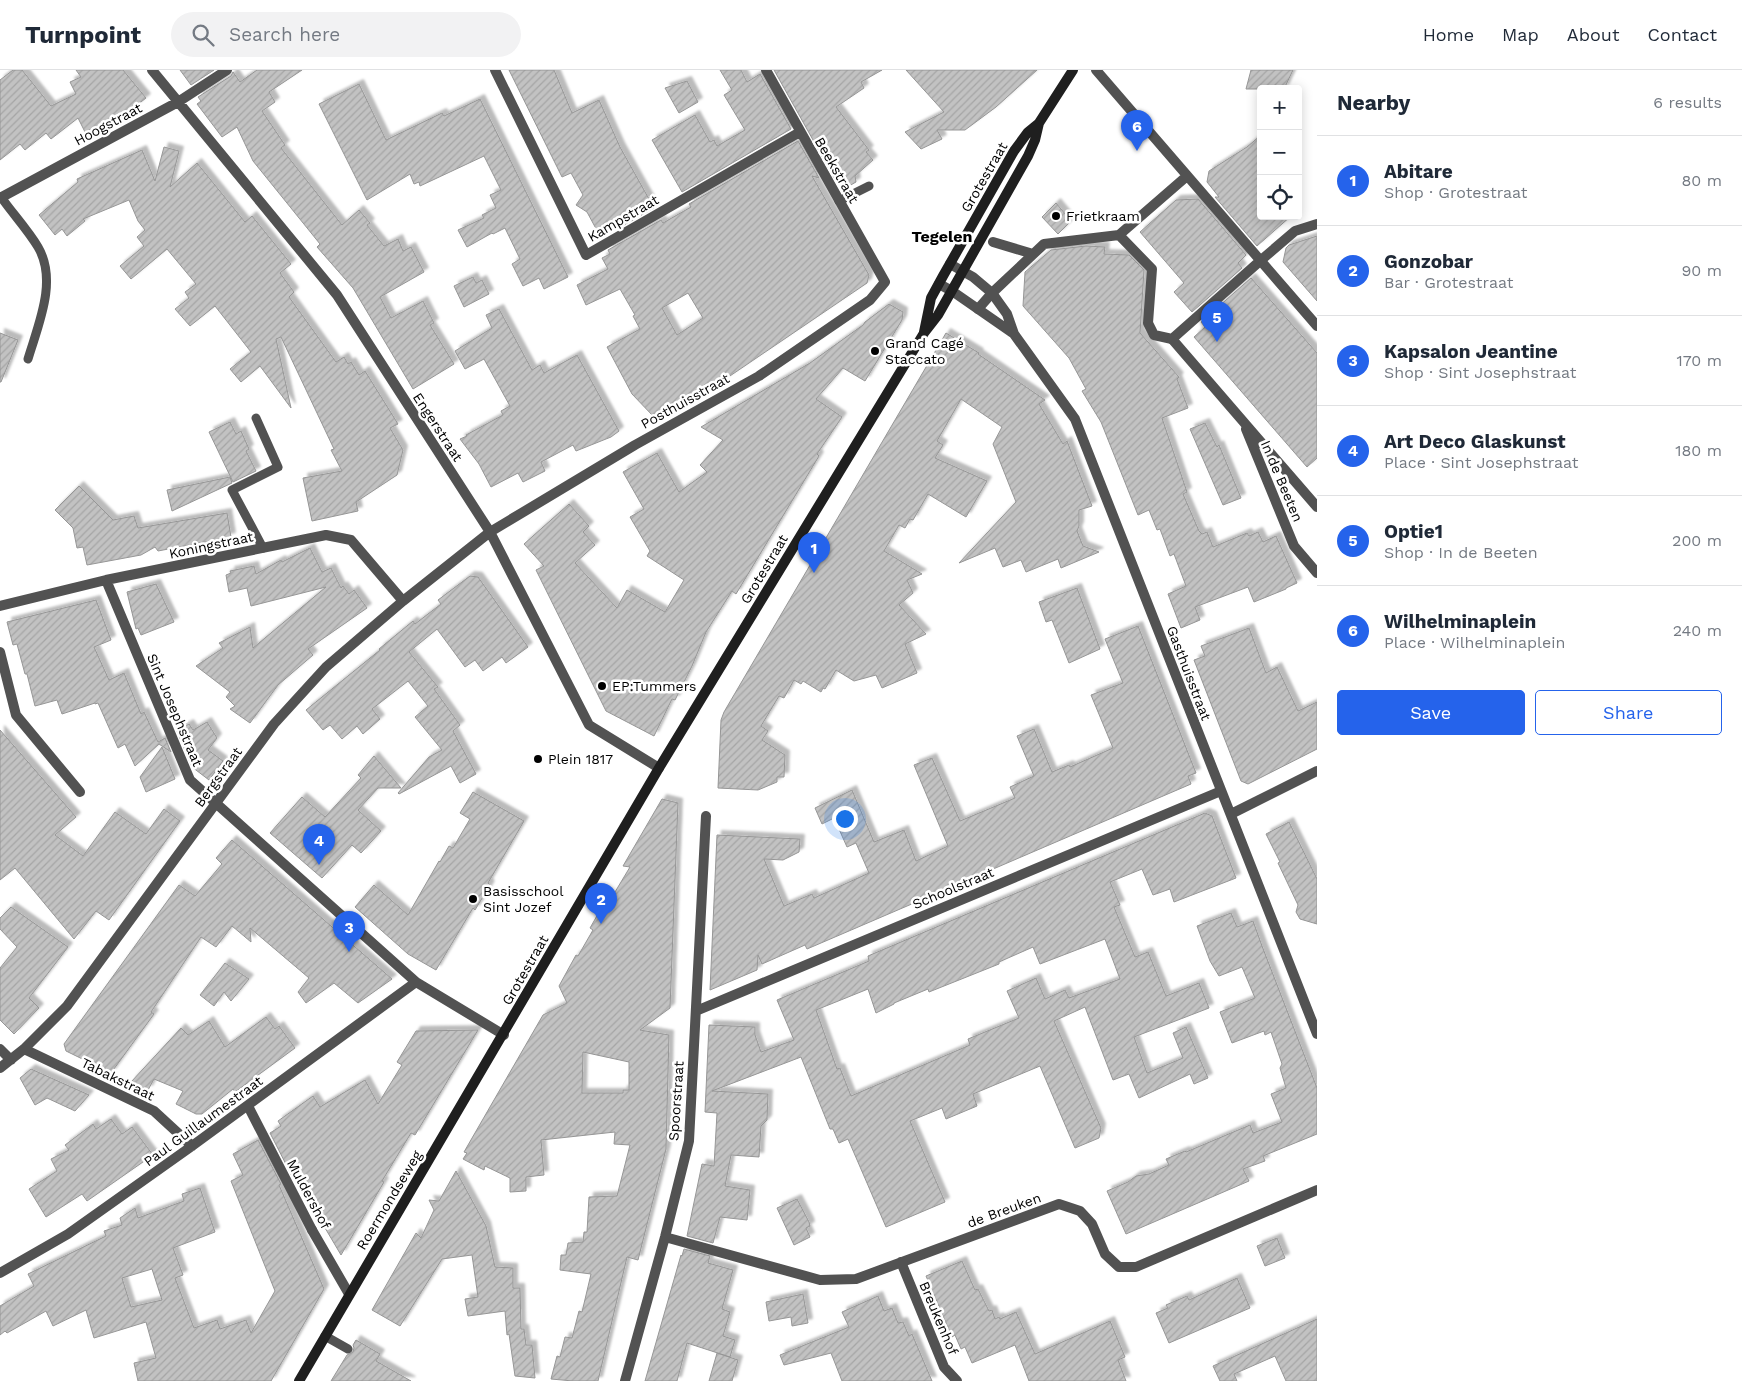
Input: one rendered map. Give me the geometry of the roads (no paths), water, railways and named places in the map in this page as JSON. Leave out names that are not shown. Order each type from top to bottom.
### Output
[{"type":"main road","name":"Grotestraat","points":[[924,333],[931,298],[950,264],[1014,152],[1028,132],[1039,123],[1073,70]]},
{"type":"main road","name":"Grotestraat","points":[[504,1035],[521,1002],[659,768],[924,333],[938,315],[1028,156],[1035,140],[1039,123]]},
{"type":"main road","name":"Roermondseweg","points":[[299,1381],[504,1035]]},
{"type":"street","name":"Engerstraat","points":[[152,70],[337,295],[490,532],[589,725],[659,768]]},
{"type":"street","name":"Hoogstraat","points":[[0,198],[178,102],[227,70]]},
{"type":"street","name":"Kampstraat","points":[[495,70],[586,254],[800,132]]},
{"type":"street","name":"Beekstraat","points":[[766,70],[885,282]]},
{"type":"street","points":[[1096,70],[1317,326]]},
{"type":"street","points":[[978,309],[992,293],[1044,244],[1118,235],[1187,176]]},
{"type":"street","points":[[1118,235],[1152,269],[1148,323],[1154,335],[1172,339],[1295,231],[1317,224]]},
{"type":"street","points":[[993,242],[1033,254]]},
{"type":"street","name":"Gasthuisstraat","points":[[950,264],[973,277],[992,293],[1007,314],[1014,334],[1075,419],[1317,1034]]},
{"type":"street","name":"Posthuisstraat","points":[[490,532],[635,445],[759,376],[870,300],[885,282]]},
{"type":"street","name":"Gasthuisstraat","points":[[939,284],[1014,334]]},
{"type":"street","name":"In de Beeten","points":[[1172,339],[1317,506]]},
{"type":"street","name":"In de Beeten","points":[[1242,421],[1294,546],[1317,573]]},
{"type":"street","name":"Bergstraat","points":[[0,1068],[24,1049],[68,1006],[274,724],[326,666],[403,601],[490,532]]},
{"type":"street","name":"Koningstraat","points":[[0,606],[106,580],[326,535],[351,540],[403,601]]},
{"type":"street","name":"Sint Josephstraat","points":[[106,580],[190,780],[416,982],[504,1035]]},
{"type":"street","points":[[0,652],[16,715],[80,792]]},
{"type":"street","points":[[1231,814],[1317,771]]},
{"type":"street","name":"Schoolstraat","points":[[696,1011],[1221,791]]},
{"type":"street","name":"Spoorstraat","points":[[625,1381],[665,1238],[689,1141],[706,816]]},
{"type":"street","name":"Paul Guillaumestraat","points":[[0,1274],[68,1234],[248,1106],[416,982]]},
{"type":"street","points":[[0,1049],[11,1060]]},
{"type":"street","name":"Tabakstraat","points":[[24,1049],[154,1111],[192,1146]]},
{"type":"street","name":"Muldershof","points":[[248,1106],[312,1230],[349,1294]]},
{"type":"street","name":"de Breuken","points":[[665,1238],[820,1280],[856,1279],[1059,1204],[1080,1211],[1092,1224],[1105,1254],[1119,1267],[1136,1267],[1317,1190]]},
{"type":"street","name":"Breukenhof","points":[[901,1262],[944,1367],[958,1381]]},
{"type":"lane","points":[[839,201],[869,186]]},
{"type":"lane","points":[[0,198],[39,248],[47,276],[44,304],[28,359]]},
{"type":"lane","points":[[256,418],[278,467],[232,490],[263,548]]},
{"type":"lane","points":[[325,1336],[348,1348]]},
{"type":"place","name":"Wilhelminaplein","points":[[1137,151]]},
{"type":"place","name":"Frietkraam","points":[[1056,216]]},
{"type":"place","name":"Optie1","points":[[1217,342]]},
{"type":"place","name":"Grand Cagé Staccato","points":[[875,351]]},
{"type":"place","name":"Abitare","points":[[814,573]]},
{"type":"place","name":"EP:Tummers","points":[[602,686]]},
{"type":"place","name":"Plein 1817","points":[[538,759]]},
{"type":"place","name":"Art Deco Glaskunst","points":[[319,865]]},
{"type":"place","name":"Basisschool Sint Jozef","points":[[473,899]]},
{"type":"place","name":"Gonzobar","points":[[601,924]]},
{"type":"place","name":"Kapsalon Jeantine","points":[[349,952]]},
{"type":"district","name":"Tegelen","points":[[942,236]]}]
